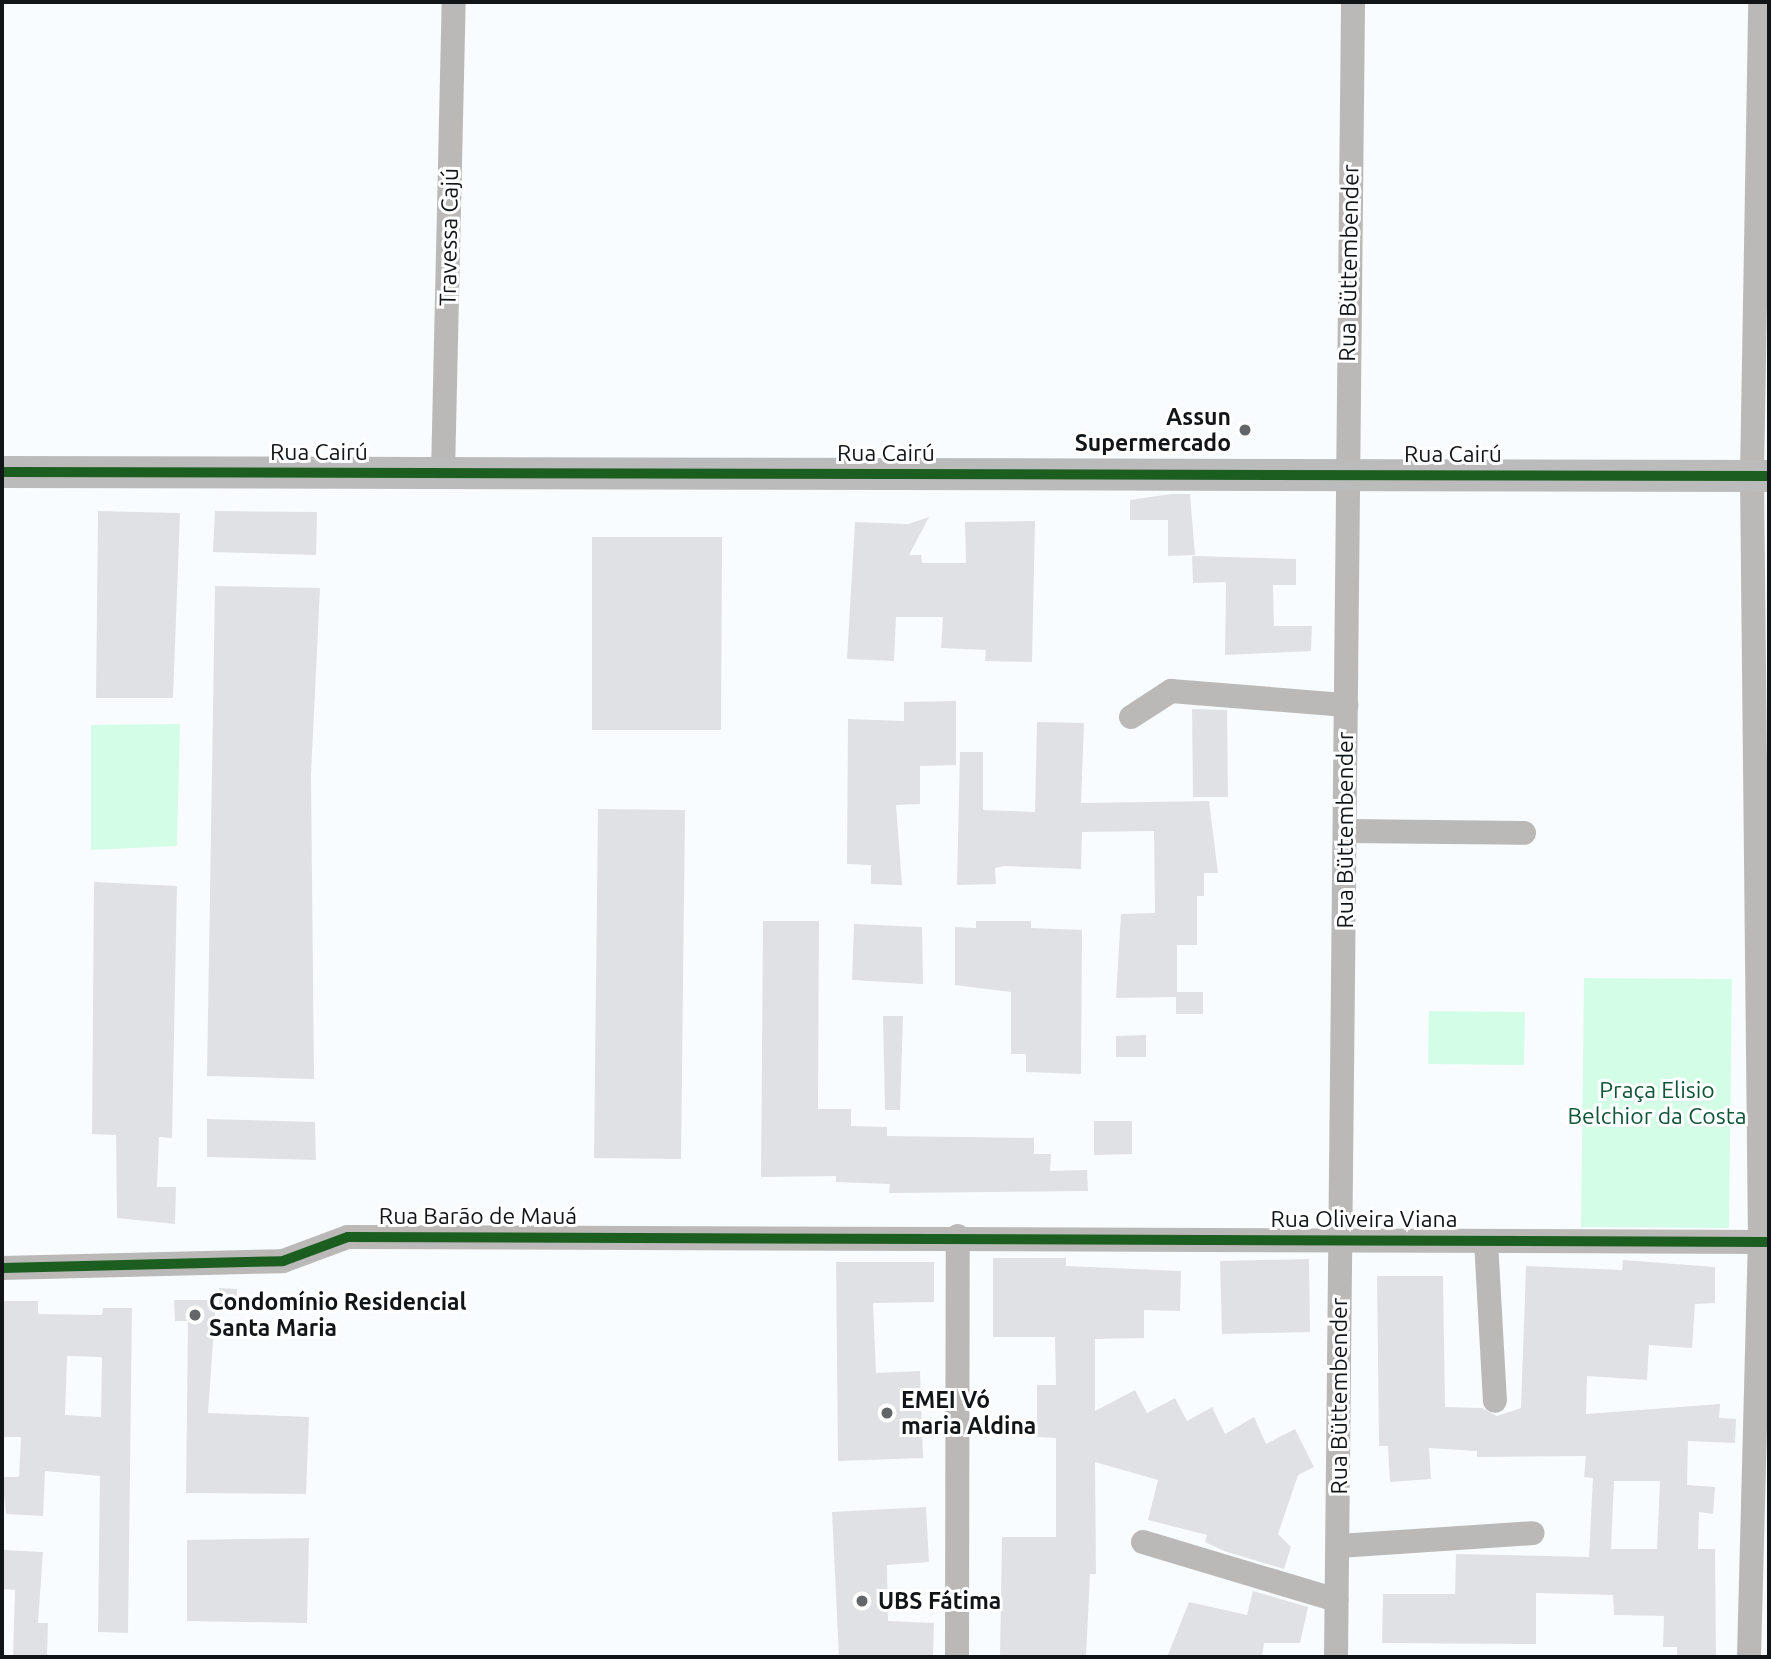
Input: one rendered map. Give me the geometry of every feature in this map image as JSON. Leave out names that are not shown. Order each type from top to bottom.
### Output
[{"type":"main road","name":"Rua Cairú","points":[[2,472],[1761,475]]},
{"type":"street","name":"Travessa Cajú","points":[[443,473],[454,2]]},
{"type":"street","name":"Rua Büttembender","points":[[1336,1657],[1346,475],[1353,2]]},
{"type":"street","points":[[1749,1657],[1765,1242],[1759,2]]},
{"type":"street","points":[[1131,717],[1171,691],[1346,705]]},
{"type":"street","points":[[1345,831],[1524,833]]},
{"type":"street","points":[[957,1657],[958,1236]]},
{"type":"street","name":"Rua Oliveira Viana","points":[[958,1236],[1340,1241],[1765,1242]]},
{"type":"street","name":"Rua Barão de Mauá","points":[[2,1268],[283,1261],[348,1237],[958,1236]]},
{"type":"street","points":[[1486,1241],[1494,1401]]},
{"type":"street","points":[[1339,1546],[1533,1533]]},
{"type":"street","points":[[1143,1542],[1336,1600]]},
{"type":"green space","points":[[180,724],[177,846],[91,850],[91,725]]},
{"type":"green space","name":"Praça Elisio Belchior da Costa","points":[[1584,978],[1732,979],[1729,1228],[1581,1227]]},
{"type":"green space","points":[[1429,1011],[1525,1012],[1524,1065],[1428,1064]]},
{"type":"building","points":[[1190,494],[1195,555],[1168,556],[1168,520],[1130,520],[1130,500]]},
{"type":"building","points":[[98,511],[180,513],[173,698],[96,698]]},
{"type":"building","points":[[215,511],[317,512],[316,555],[213,552]]},
{"type":"building","points":[[929,517],[909,555],[921,555],[922,563],[966,563],[965,522],[1035,521],[1032,662],[985,661],[986,650],[941,648],[943,617],[896,617],[894,661],[847,659],[855,522],[908,524]]},
{"type":"building","points":[[592,537],[722,537],[721,730],[592,730]]},
{"type":"building","points":[[1192,556],[1296,559],[1296,585],[1273,585],[1274,626],[1312,626],[1311,651],[1225,655],[1226,582],[1193,583]]},
{"type":"building","points":[[215,586],[320,588],[311,775],[314,1079],[207,1076]]},
{"type":"building","points":[[956,701],[956,765],[920,766],[920,804],[896,805],[902,885],[871,884],[871,865],[847,864],[848,719],[904,721],[904,702]]},
{"type":"building","points":[[1192,709],[1227,710],[1228,797],[1193,797]]},
{"type":"building","points":[[1037,722],[1084,723],[1081,803],[1209,801],[1218,873],[1204,873],[1204,896],[1197,896],[1197,945],[1177,945],[1177,992],[1203,992],[1203,1014],[1176,1014],[1176,997],[1116,998],[1121,914],[1155,913],[1154,831],[1082,832],[1081,869],[1005,866],[995,868],[996,884],[957,885],[960,752],[983,752],[983,810],[1035,812]]},
{"type":"building","points":[[598,809],[685,810],[681,1159],[594,1158]]},
{"type":"building","points":[[94,882],[177,886],[172,1138],[159,1137],[157,1187],[176,1187],[175,1224],[117,1218],[116,1135],[92,1134]]},
{"type":"building","points":[[763,921],[819,921],[818,1109],[851,1109],[851,1126],[887,1127],[887,1136],[1034,1138],[1034,1154],[1051,1154],[1050,1171],[1087,1170],[1088,1191],[889,1193],[890,1184],[836,1182],[836,1176],[761,1177]]},
{"type":"building","points":[[976,921],[1031,921],[1031,928],[1082,930],[1081,1074],[1026,1072],[1026,1054],[1011,1054],[1011,992],[955,985],[955,927],[976,928]]},
{"type":"building","points":[[854,924],[922,927],[923,984],[852,980]]},
{"type":"building","points":[[883,1016],[903,1016],[900,1110],[885,1110]]},
{"type":"building","points":[[1146,1035],[1146,1057],[1116,1057],[1116,1036]]},
{"type":"building","points":[[207,1119],[315,1122],[316,1160],[207,1157]]},
{"type":"building","points":[[1094,1121],[1132,1121],[1132,1154],[1094,1155]]},
{"type":"building","points":[[993,1258],[1066,1258],[1066,1266],[1181,1271],[1180,1311],[1144,1310],[1144,1338],[1095,1339],[1095,1411],[1135,1390],[1147,1413],[1175,1398],[1187,1421],[1212,1407],[1225,1434],[1254,1417],[1266,1444],[1295,1429],[1314,1467],[1298,1475],[1278,1534],[1291,1547],[1284,1569],[1224,1551],[1205,1542],[1207,1535],[1148,1520],[1158,1480],[1095,1462],[1096,1574],[1090,1574],[1086,1657],[1000,1657],[1002,1537],[1056,1537],[1056,1438],[1037,1437],[1037,1385],[1056,1385],[1055,1337],[993,1337]]},
{"type":"building","points":[[1309,1259],[1310,1332],[1222,1334],[1220,1261]]},
{"type":"building","points":[[1623,1260],[1715,1267],[1715,1303],[1695,1304],[1692,1348],[1649,1345],[1647,1380],[1587,1376],[1586,1414],[1720,1404],[1719,1418],[1736,1419],[1735,1443],[1688,1441],[1687,1485],[1715,1487],[1713,1514],[1699,1512],[1698,1549],[1715,1549],[1716,1657],[1677,1657],[1677,1647],[1663,1647],[1664,1616],[1614,1615],[1613,1595],[1536,1593],[1536,1644],[1382,1643],[1383,1594],[1455,1594],[1456,1554],[1589,1557],[1593,1478],[1584,1477],[1586,1456],[1477,1457],[1477,1451],[1429,1448],[1431,1479],[1390,1482],[1388,1446],[1379,1446],[1377,1276],[1443,1276],[1445,1407],[1482,1408],[1497,1416],[1521,1408],[1526,1266],[1622,1270]],"holes":[[[1614,1481],[1660,1481],[1657,1549],[1611,1549]]]},
{"type":"building","points":[[836,1262],[934,1262],[934,1302],[873,1303],[876,1373],[920,1371],[923,1458],[838,1461]]},
{"type":"building","points":[[219,1288],[237,1289],[237,1309],[219,1308]]},
{"type":"building","points":[[174,1300],[216,1300],[208,1413],[309,1417],[306,1494],[186,1493],[188,1321],[175,1321]]},
{"type":"building","points":[[2,1301],[38,1301],[38,1314],[102,1315],[103,1308],[132,1308],[128,1633],[98,1632],[100,1476],[45,1471],[43,1516],[6,1514],[2,1477],[19,1477],[21,1437],[2,1437]],"holes":[[[67,1356],[102,1357],[101,1417],[65,1415]]]},
{"type":"building","points":[[926,1507],[929,1562],[887,1565],[888,1621],[934,1623],[933,1655],[839,1657],[832,1512]]},
{"type":"building","points":[[309,1538],[307,1623],[187,1621],[187,1540]]},
{"type":"building","points":[[2,1550],[43,1552],[38,1623],[48,1623],[47,1657],[13,1657],[15,1590],[2,1589]]},
{"type":"building","points":[[1253,1591],[1308,1607],[1300,1643],[1264,1643],[1262,1657],[1167,1657],[1189,1602],[1247,1615]]},
{"type":"cycle path","points":[[2,472],[1769,476]]},
{"type":"cycle path","points":[[2,1268],[283,1261],[348,1237],[1769,1242]]},
{"type":"place","name":"Assun Supermercado","points":[[1245,430]]},
{"type":"place","name":"Condomínio Residencial Santa Maria","points":[[195,1315]]},
{"type":"place","name":"EMEI Vó maria Aldina","points":[[887,1413]]},
{"type":"place","name":"UBS Fátima","points":[[862,1601]]}]
